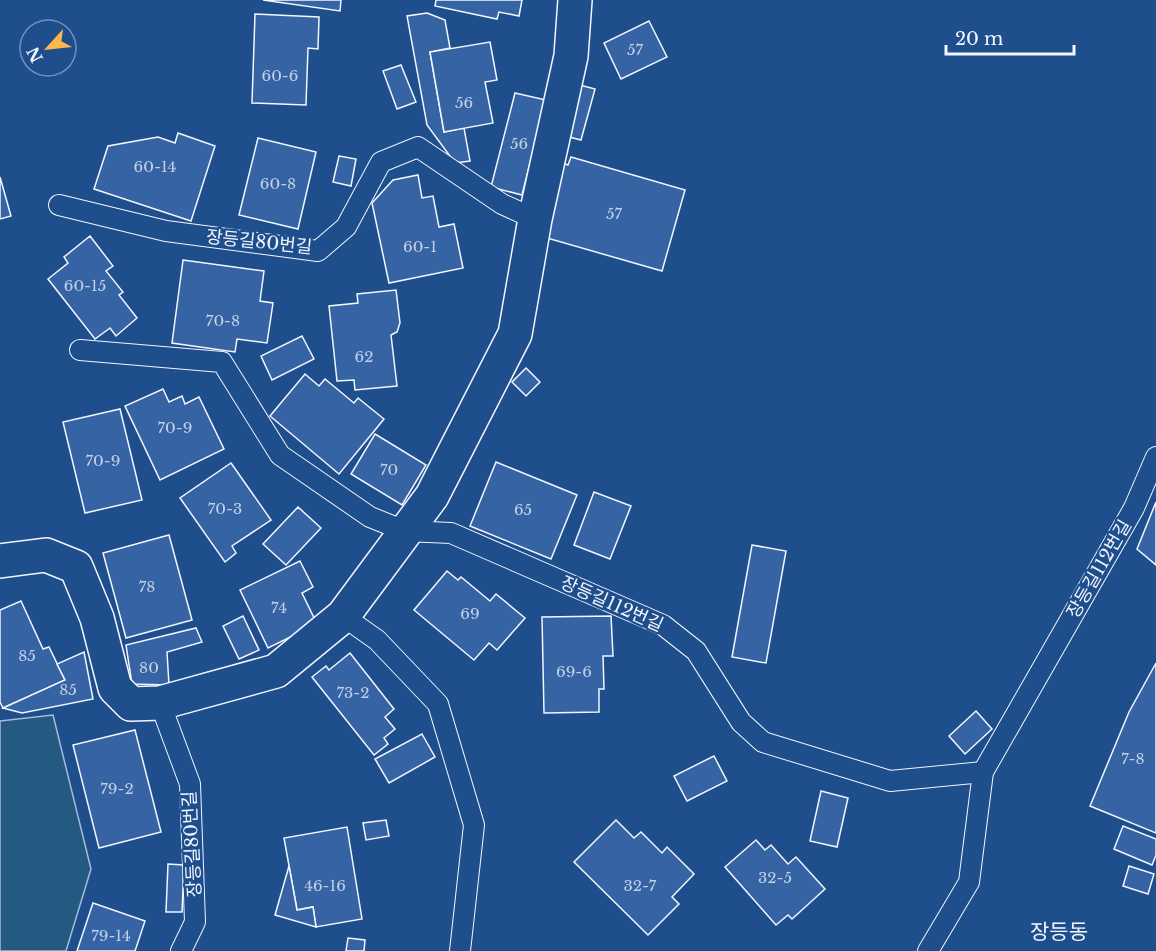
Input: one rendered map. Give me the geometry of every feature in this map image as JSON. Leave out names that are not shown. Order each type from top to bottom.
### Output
[{"type":"street","points":[[0,561],[46,555],[76,567],[97,618],[115,688],[131,704],[160,704],[276,671],[343,616],[432,496],[514,334],[535,219],[571,56],[575,0]]},
{"type":"lane","name":"장등길80번길","points":[[59,205],[166,231],[318,251],[346,227],[381,162],[418,147],[502,204],[535,219]]},
{"type":"lane","points":[[80,350],[222,362],[280,455],[370,516],[405,531]]},
{"type":"lane","name":"장등길112번길","points":[[928,951],[969,882],[983,772],[1134,508],[1156,458]]},
{"type":"lane","name":"장등길112번길","points":[[405,531],[451,534],[663,625],[696,651],[741,722],[764,742],[890,781],[983,772]]},
{"type":"lane","points":[[343,616],[377,640],[438,704],[474,825],[460,951]]},
{"type":"lane","name":"장등길80번길","points":[[160,704],[190,784],[195,922],[181,951]]},
{"type":"shaded area","points":[[53,715],[91,869],[66,951],[0,951],[0,721]]},
{"type":"building","points":[[263,0],[341,0],[340,11]]},
{"type":"building","points":[[436,0],[522,0],[519,16],[499,12],[497,19],[435,6]]},
{"type":"building","points":[[427,13],[445,20],[450,48],[430,52],[444,132],[464,128],[470,161],[455,163],[427,125],[407,16]]},
{"type":"building","points":[[255,14],[319,17],[318,49],[308,48],[306,105],[252,103]]},
{"type":"building","points":[[649,21],[667,57],[621,79],[604,43]]},
{"type":"building","points":[[490,42],[497,80],[485,82],[493,123],[444,132],[430,52]]},
{"type":"building","points":[[401,65],[416,102],[397,109],[383,71]]},
{"type":"building","points":[[576,84],[595,89],[581,140],[561,135]]},
{"type":"building","points":[[515,93],[546,100],[522,195],[491,187]]},
{"type":"building","points":[[178,133],[215,146],[191,221],[94,189],[108,146],[158,137],[175,143]]},
{"type":"building","points":[[258,138],[316,152],[298,229],[239,215]]},
{"type":"building","points":[[339,156],[356,159],[351,186],[333,182]]},
{"type":"building","points":[[571,157],[685,190],[662,271],[547,238],[557,161],[568,165]]},
{"type":"building","points":[[418,175],[422,198],[433,196],[439,227],[454,224],[463,268],[389,283],[372,203],[393,180]]},
{"type":"building","points":[[0,177],[11,216],[0,219]]},
{"type":"building","points":[[90,236],[113,266],[106,271],[123,292],[119,295],[137,318],[116,336],[110,328],[95,339],[48,279],[68,263],[64,257]]},
{"type":"building","points":[[183,260],[264,271],[260,301],[273,303],[267,343],[237,339],[235,352],[172,343]]},
{"type":"building","points":[[396,290],[400,323],[397,332],[391,335],[397,386],[355,390],[354,380],[337,381],[329,306],[358,303],[357,294]]},
{"type":"building","points":[[302,336],[314,359],[272,380],[261,356]]},
{"type":"building","points":[[526,368],[540,382],[526,396],[512,382]]},
{"type":"building","points":[[305,374],[319,386],[325,379],[354,403],[358,398],[384,419],[339,474],[270,416]]},
{"type":"building","points":[[163,389],[169,402],[182,396],[185,404],[199,397],[224,449],[160,480],[125,406]]},
{"type":"building","points":[[120,409],[142,500],[85,513],[63,422]]},
{"type":"building","points":[[375,434],[426,465],[402,505],[351,474]]},
{"type":"building","points":[[496,462],[577,495],[551,559],[470,526]]},
{"type":"building","points":[[231,463],[271,520],[232,546],[236,553],[225,562],[180,498]]},
{"type":"building","points":[[594,492],[631,506],[610,559],[574,545]]},
{"type":"building","points":[[1156,502],[1156,565],[1137,549]]},
{"type":"building","points":[[298,507],[321,528],[286,565],[263,544]]},
{"type":"building","points":[[169,535],[192,620],[126,638],[103,553]]},
{"type":"building","points":[[752,545],[786,551],[766,663],[732,657]]},
{"type":"building","points":[[300,561],[313,587],[302,593],[317,624],[268,648],[240,590]]},
{"type":"building","points":[[447,571],[458,580],[461,577],[490,601],[496,594],[525,618],[497,650],[489,643],[474,660],[414,610]]},
{"type":"building","points":[[21,601],[43,649],[49,647],[65,680],[3,708],[0,702],[0,610]]},
{"type":"building","points":[[243,616],[259,650],[239,659],[223,626]]},
{"type":"building","points":[[611,616],[613,656],[603,656],[604,689],[599,689],[599,712],[544,713],[542,617]]},
{"type":"building","points":[[196,628],[202,642],[167,652],[169,685],[132,684],[126,645]]},
{"type":"building","points":[[84,652],[93,699],[22,713],[3,708],[65,680],[57,664]]},
{"type":"building","points":[[350,653],[394,709],[385,717],[395,729],[384,738],[388,744],[374,755],[312,677],[326,666],[329,670]]},
{"type":"building","points":[[1156,663],[1156,833],[1090,806],[1129,712]]},
{"type":"building","points":[[976,711],[992,729],[965,754],[949,736]]},
{"type":"building","points":[[135,730],[161,832],[99,848],[73,745]]},
{"type":"building","points":[[422,734],[435,757],[389,783],[375,759]]},
{"type":"building","points":[[714,756],[727,781],[687,801],[674,776]]},
{"type":"building","points":[[821,791],[848,798],[837,847],[810,841]]},
{"type":"building","points":[[386,820],[389,836],[366,840],[363,823]]},
{"type":"building","points":[[616,820],[634,838],[641,832],[662,853],[667,847],[694,874],[672,897],[679,904],[648,935],[574,862]]},
{"type":"building","points":[[1123,826],[1156,839],[1156,855],[1152,865],[1114,849]]},
{"type":"building","points":[[347,827],[362,919],[316,927],[313,907],[297,910],[284,838]]},
{"type":"building","points":[[756,840],[765,850],[771,845],[788,864],[796,857],[825,889],[792,919],[788,915],[776,925],[725,867]]},
{"type":"building","points":[[168,864],[184,865],[182,912],[166,912]]},
{"type":"building","points":[[289,866],[297,910],[313,907],[316,927],[275,915]]},
{"type":"building","points":[[1129,866],[1154,874],[1148,894],[1123,886]]},
{"type":"building","points":[[93,903],[145,921],[135,951],[77,951]]},
{"type":"building","points":[[348,938],[365,940],[364,951],[346,951]]},
{"type":"district","name":"장등동","points":[[1059,932]]}]
